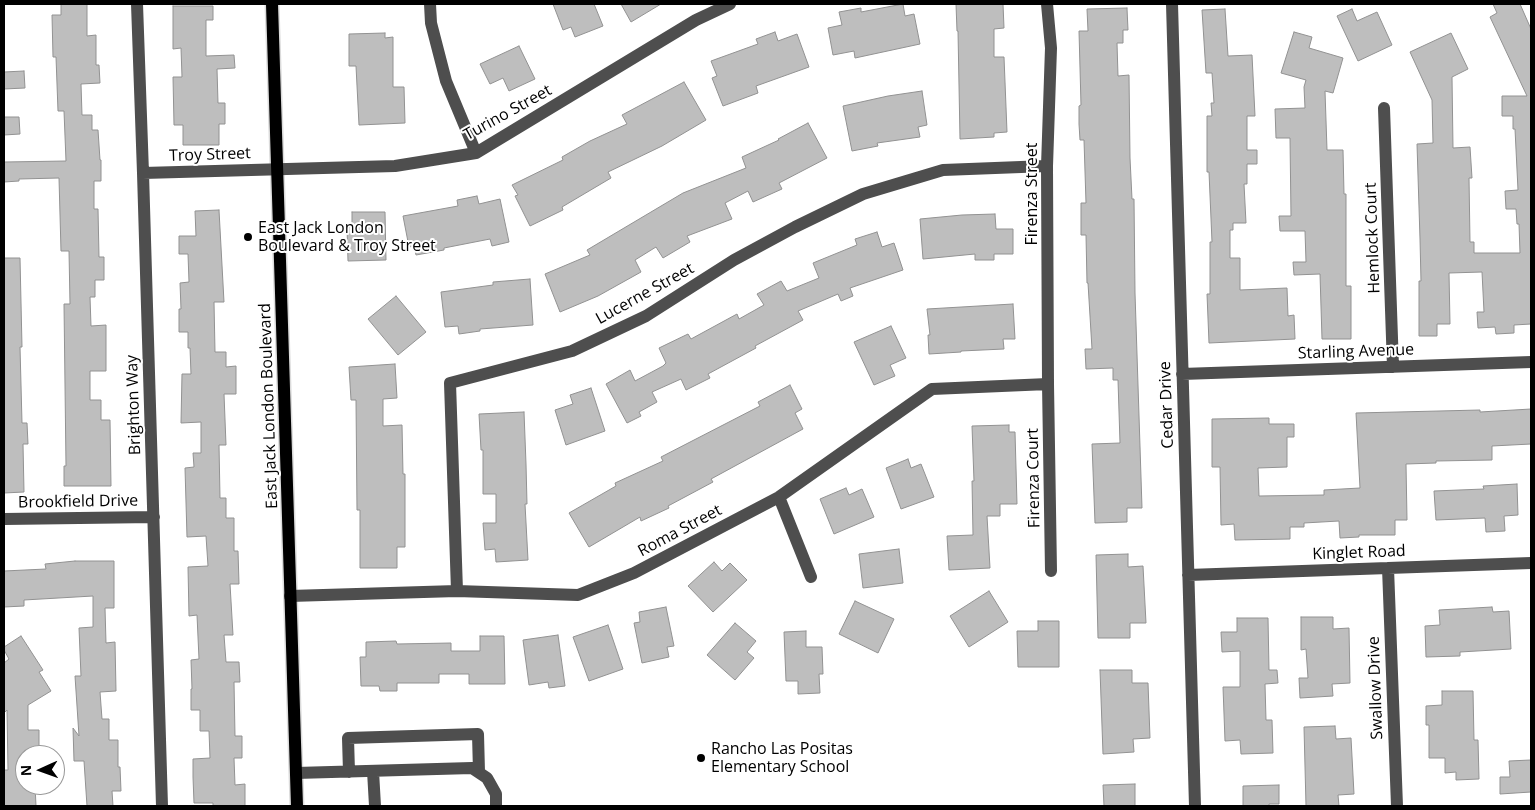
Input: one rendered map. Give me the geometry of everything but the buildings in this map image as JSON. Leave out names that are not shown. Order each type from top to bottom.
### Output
[{"type":"main road","name":"East Jack London Boulevard","points":[[272,4],[297,806]]},
{"type":"street","name":"Brighton Way","points":[[137,4],[162,806]]},
{"type":"street","points":[[430,4],[431,23],[446,81],[476,153]]},
{"type":"street","name":"Turino Street","points":[[277,169],[396,166],[476,153],[696,20],[730,4]]},
{"type":"street","name":"Firenza Street","points":[[1047,4],[1051,48],[1047,166],[1048,384]]},
{"type":"street","name":"Cedar Drive","points":[[1172,4],[1195,806]]},
{"type":"street","name":"Hemlock Court","points":[[1384,108],[1393,367]]},
{"type":"street","name":"Lucerne Street","points":[[457,591],[450,382],[572,351],[646,316],[734,260],[795,227],[863,194],[943,170],[1047,166]]},
{"type":"street","name":"Troy Street","points":[[143,173],[277,169]]},
{"type":"street","name":"Starling Avenue","points":[[1182,374],[1531,362]]},
{"type":"street","name":"Roma Street","points":[[290,596],[457,591],[578,595],[634,573],[779,497],[932,389],[1048,384]]},
{"type":"street","name":"Firenza Court","points":[[1048,384],[1051,571]]},
{"type":"street","points":[[779,497],[811,577]]},
{"type":"street","name":"Brookfield Drive","points":[[4,519],[154,517]]},
{"type":"street","name":"Kinglet Road","points":[[1188,575],[1531,563]]},
{"type":"street","name":"Swallow Drive","points":[[1388,568],[1397,806]]},
{"type":"street","points":[[348,772],[348,738],[478,734],[479,772]]},
{"type":"street","points":[[296,774],[472,768],[487,778],[496,794],[496,806]]},
{"type":"street","points":[[373,771],[375,806]]},
{"type":"place","name":"East Jack London Boulevard & Troy Street","points":[[248,237]]},
{"type":"place","name":"Rancho Las Positas Elementary School","points":[[701,758]]}]
